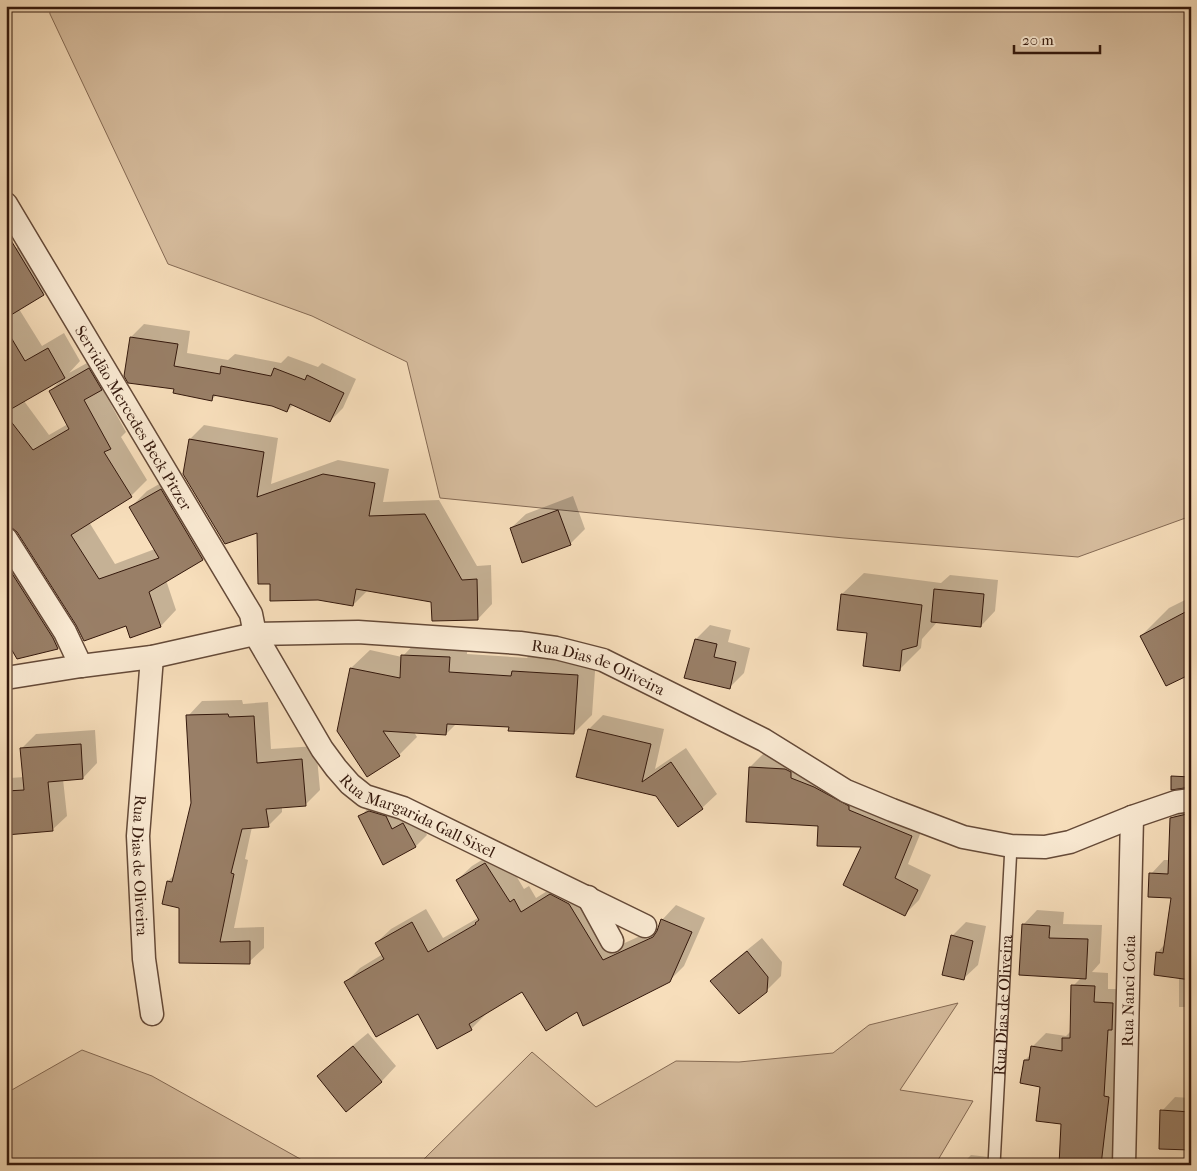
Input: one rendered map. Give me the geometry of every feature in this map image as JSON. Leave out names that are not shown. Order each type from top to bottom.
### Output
[{"type":"street","name":"Servidão Mercedes Beck Pitzer","points":[[6,204],[251,614],[255,634]]},
{"type":"street","points":[[6,539],[65,632],[81,666]]},
{"type":"street","name":"Rua Dias de Oliveira","points":[[6,678],[152,657],[255,634],[358,632],[510,642],[556,648],[603,660],[764,740],[846,791],[963,837],[1010,846],[1045,846],[1070,842],[1132,817],[1176,802],[1191,800]]},
{"type":"street","name":"Rua Margarida Gall Sixel","points":[[255,634],[322,749],[350,784],[365,796],[403,808],[645,926]]},
{"type":"street","name":"Rua Dias de Oliveira","points":[[152,657],[138,836],[144,959],[152,1014]]},
{"type":"street","name":"Rua Nanci Cotia","points":[[1124,1165],[1132,817]]},
{"type":"street","points":[[588,897],[612,941]]},
{"type":"lane","name":"Rua Dias de Oliveira","points":[[994,1165],[1010,846]]},
{"type":"shaded area","points":[[49,6],[1191,6],[1191,516],[1078,557],[844,538],[440,498],[407,362],[312,316],[168,264],[50,14]]},
{"type":"shaded area","points":[[958,1003],[900,1090],[973,1101],[935,1165],[418,1165],[532,1052],[596,1107],[676,1061],[739,1062],[833,1053],[869,1025]]},
{"type":"shaded area","points":[[82,1050],[152,1076],[311,1165],[6,1165],[6,1095]]},
{"type":"building","points":[[6,232],[44,295],[6,318]]},
{"type":"building","points":[[6,329],[25,361],[48,348],[65,378],[6,412]]},
{"type":"building","points":[[130,337],[178,344],[174,366],[220,374],[221,366],[271,376],[274,368],[305,380],[307,375],[344,393],[330,422],[290,404],[287,412],[272,406],[213,395],[212,401],[173,393],[174,389],[128,383],[124,376]]},
{"type":"building","points":[[89,368],[102,390],[84,400],[111,449],[104,452],[132,497],[71,535],[99,579],[159,558],[129,507],[161,489],[203,560],[149,592],[161,627],[130,638],[126,626],[84,641],[76,625],[17,532],[6,526],[6,415],[33,450],[69,429],[49,391]]},
{"type":"building","points":[[189,439],[264,452],[257,497],[323,474],[375,483],[369,516],[425,514],[462,580],[477,579],[478,620],[432,621],[431,602],[356,589],[353,606],[318,600],[270,601],[270,584],[258,584],[257,533],[225,544],[183,474]]},
{"type":"building","points":[[558,510],[571,545],[522,563],[510,528]]},
{"type":"building","points":[[6,564],[58,649],[17,659],[6,640]]},
{"type":"building","points":[[934,589],[984,594],[981,627],[931,622]]},
{"type":"building","points":[[841,594],[922,605],[917,646],[902,650],[900,671],[863,666],[867,633],[837,630]]},
{"type":"building","points":[[1191,609],[1191,674],[1166,686],[1140,636]]},
{"type":"building","points":[[695,639],[717,644],[714,657],[736,662],[730,689],[684,678]]},
{"type":"building","points":[[401,655],[450,657],[449,672],[511,676],[512,671],[578,675],[574,734],[508,731],[509,727],[447,724],[446,735],[383,731],[400,756],[367,777],[337,731],[350,668],[400,678]]},
{"type":"building","points":[[228,714],[229,717],[254,716],[257,763],[302,759],[306,806],[266,809],[269,827],[242,829],[231,873],[234,874],[220,942],[250,941],[250,964],[179,963],[179,908],[162,904],[167,881],[172,882],[191,803],[186,715]]},
{"type":"building","points":[[588,729],[651,744],[642,782],[671,762],[703,809],[678,827],[656,796],[576,777]]},
{"type":"building","points":[[81,744],[83,779],[48,782],[53,831],[6,835],[6,791],[24,790],[20,748]]},
{"type":"building","points":[[749,767],[785,769],[791,772],[791,778],[814,787],[849,806],[849,810],[912,836],[895,878],[918,890],[905,916],[843,885],[861,847],[817,846],[818,826],[746,822]]},
{"type":"building","points":[[1171,776],[1191,777],[1191,787],[1171,790]]},
{"type":"building","points":[[369,811],[386,816],[392,829],[403,823],[416,847],[383,865],[358,816]]},
{"type":"building","points":[[1191,813],[1191,980],[1154,975],[1156,952],[1163,953],[1171,898],[1148,897],[1149,873],[1168,874],[1170,818]]},
{"type":"building","points":[[485,863],[510,902],[514,899],[521,912],[550,894],[569,904],[603,960],[653,937],[661,919],[692,932],[670,982],[583,1026],[577,1012],[546,1031],[522,992],[469,1024],[472,1030],[437,1049],[418,1014],[376,1037],[344,982],[384,959],[375,943],[412,922],[428,952],[476,924],[479,920],[456,880]]},
{"type":"building","points":[[1022,924],[1050,926],[1049,938],[1088,939],[1086,979],[1019,975]]},
{"type":"building","points":[[951,935],[973,941],[964,980],[942,975]]},
{"type":"building","points":[[747,951],[768,977],[767,992],[739,1014],[710,981]]},
{"type":"building","points":[[1071,985],[1095,986],[1094,1002],[1113,1003],[1112,1030],[1108,1030],[1104,1096],[1109,1097],[1101,1165],[1059,1165],[1061,1124],[1036,1121],[1040,1087],[1020,1083],[1024,1060],[1029,1060],[1031,1046],[1062,1051],[1062,1038],[1070,1038]]},
{"type":"building","points":[[353,1046],[382,1082],[346,1112],[317,1076]]},
{"type":"building","points":[[1160,1110],[1191,1112],[1191,1150],[1159,1149]]}]
